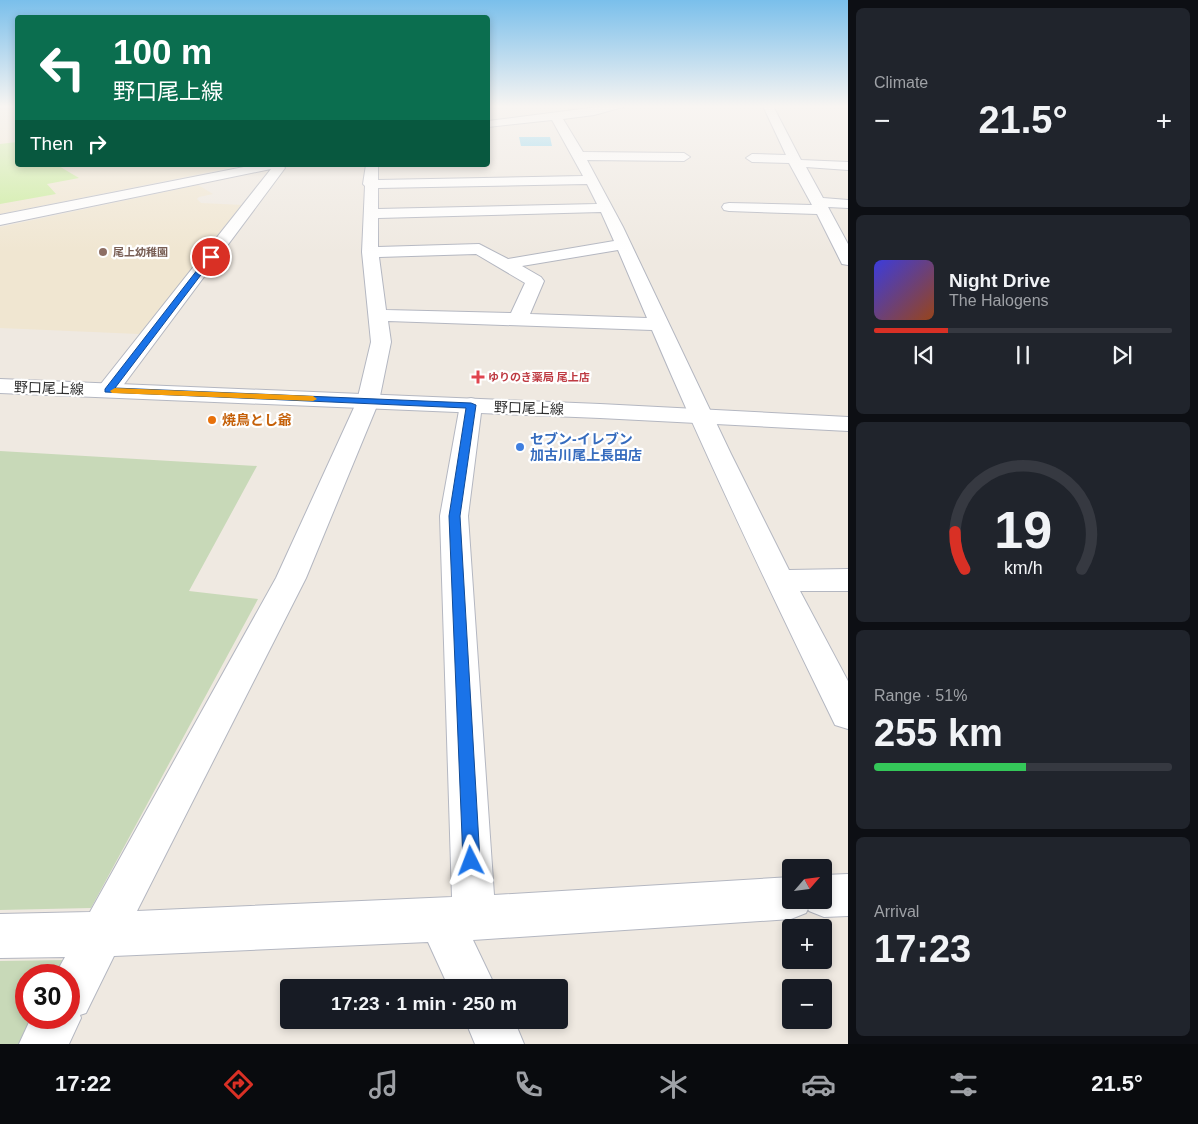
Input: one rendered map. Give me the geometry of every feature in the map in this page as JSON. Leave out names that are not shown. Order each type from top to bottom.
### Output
[{"type":"street","points":[[791,155],[848,260]]},
{"type":"street","points":[[684,157],[581,156],[661,324],[700,416],[780,581],[848,714]]},
{"type":"street","points":[[752,158],[848,166]]},
{"type":"street","points":[[0,220],[263,167]]},
{"type":"street","points":[[108,390],[279,168],[277,167]]},
{"type":"street","points":[[80,975],[291,578],[368,401],[381,342],[370,252],[372,167]]},
{"type":"street","points":[[370,184],[591,180]]},
{"type":"street","points":[[737,205],[823,211],[848,204]]},
{"type":"street","points":[[370,214],[605,208]]},
{"type":"street","points":[[823,211],[848,223]]},
{"type":"street","points":[[506,264],[623,244]]},
{"type":"street","points":[[370,252],[479,249],[535,281],[518,320]]},
{"type":"street","points":[[378,315],[661,324]]},
{"type":"street","name":"野口尾上線","points":[[0,386],[471,405],[848,424]]},
{"type":"street","points":[[471,405],[454,516],[457,919],[471,979]]},
{"type":"street","points":[[780,581],[848,580]]},
{"type":"street","points":[[832,895],[848,894]]},
{"type":"street","points":[[0,936],[102,934],[457,919],[782,899]]},
{"type":"street","points":[[43,1044],[52,1029]]},
{"type":"street","points":[[493,1029],[500,1044]]},
{"type":"shaded area","points":[[0,155],[15,155],[15,167],[235,167],[0,214]]},
{"type":"shaded area","name":"尾上幼稚園","points":[[198,185],[213,194],[199,197],[197,199],[201,203],[244,205],[139,334],[0,328],[0,227]]},
{"type":"green space","points":[[0,155],[15,155],[15,167],[60,167],[79,178],[47,184],[56,194],[0,204]]},
{"type":"green space","points":[[0,451],[257,466],[189,591],[258,599],[91,908],[0,910]]},
{"type":"green space","points":[[66,960],[64,964],[15,964],[15,1029],[29,1029],[20,1044],[0,1044],[0,961]]},
{"type":"slow traffic","points":[[115,391],[313,399]]},
{"type":"place","name":"尾上幼稚園","points":[[103,252]]},
{"type":"place","name":"ゆりのき薬局 尾上店","points":[[478,377]]},
{"type":"place","name":"焼鳥とし爺","points":[[212,420]]},
{"type":"place","name":"セブン-イレブン 加古川尾上長田店","points":[[520,447]]},
{"type":"route","points":[[211,257],[108,390],[471,405],[454,516],[471,861]]}]
